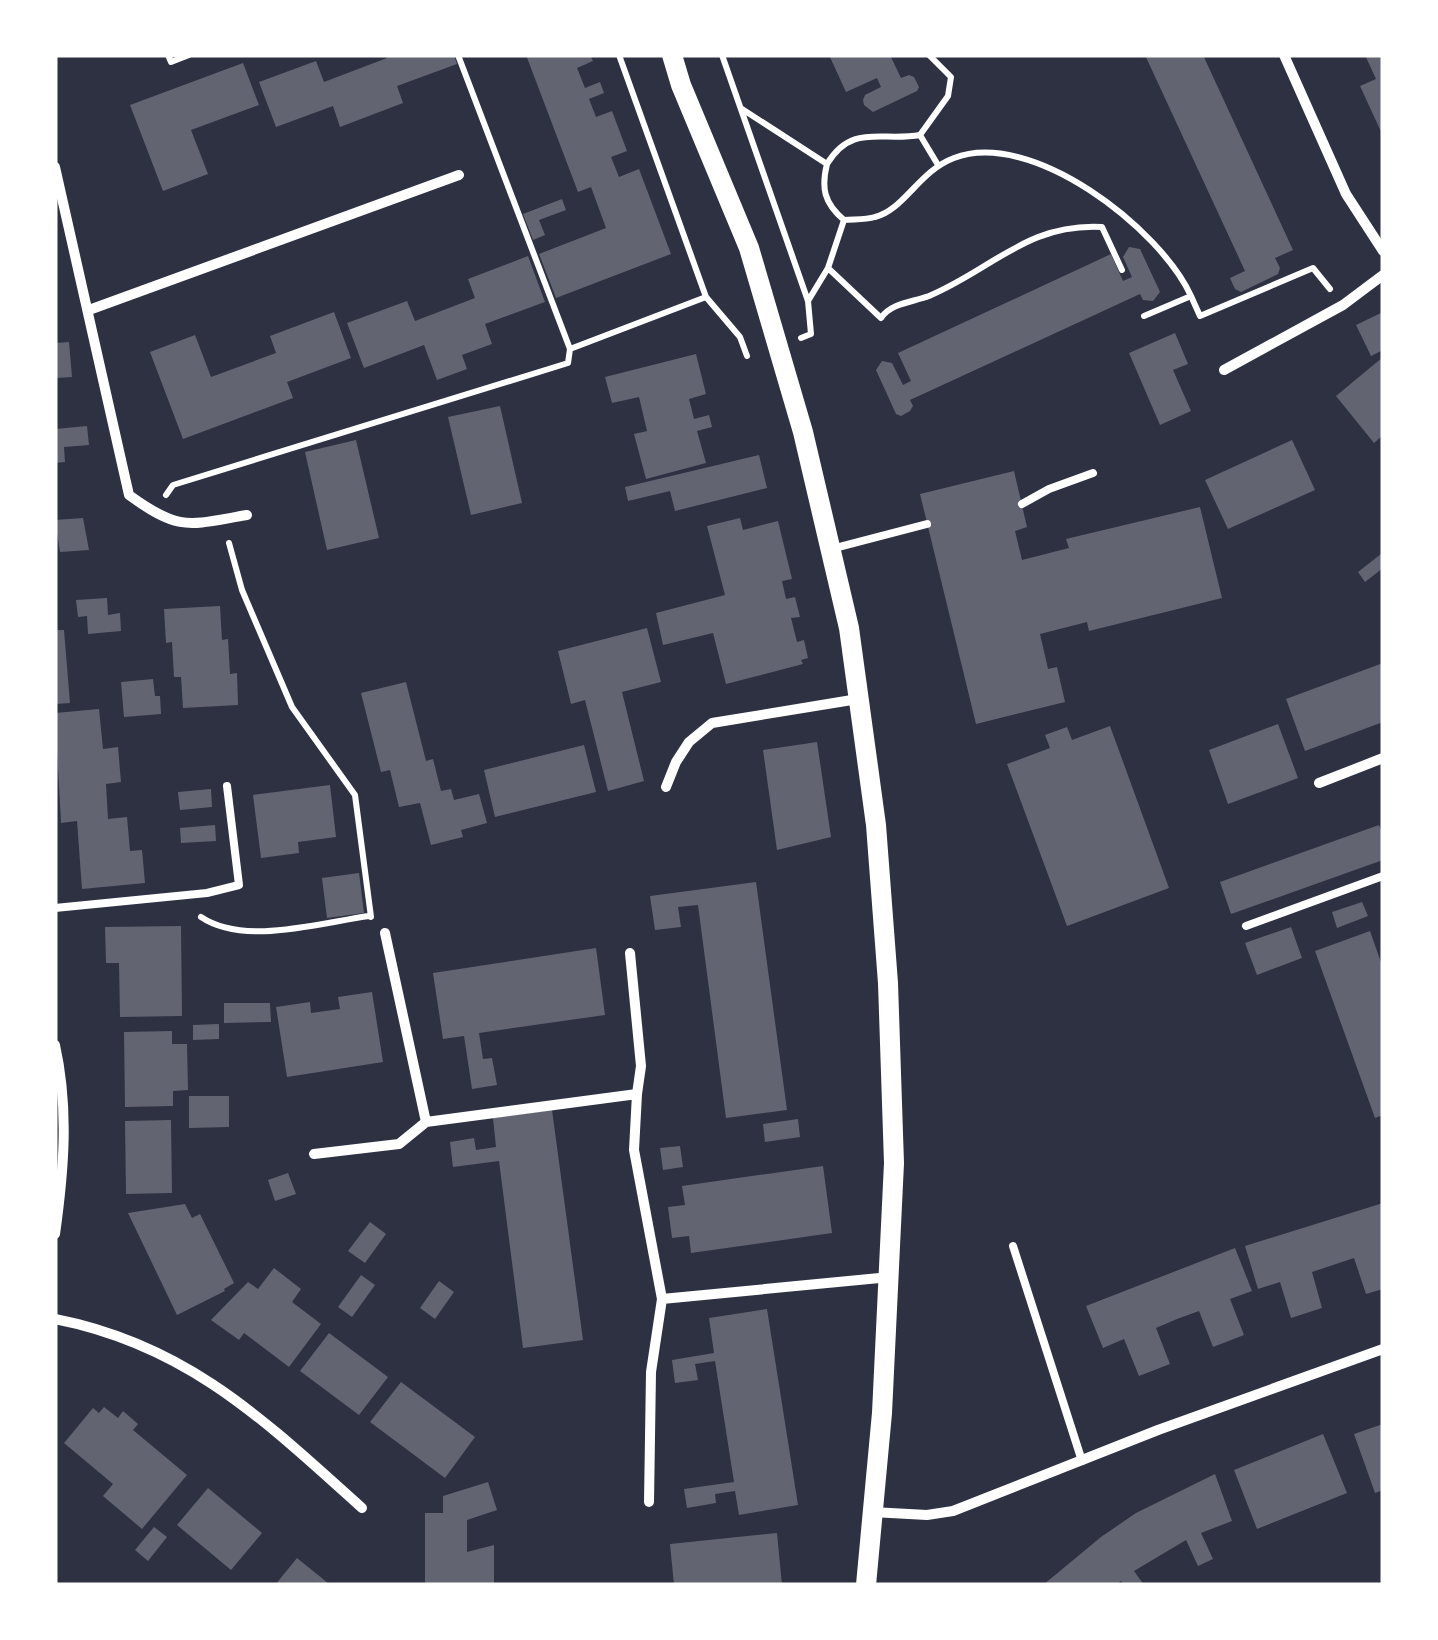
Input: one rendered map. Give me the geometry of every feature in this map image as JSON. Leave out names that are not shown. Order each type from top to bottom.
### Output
[{"type":"main road","points":[[672,55],[749,248],[803,432],[832,548],[859,698],[876,825],[894,1106],[891,1276],[866,1585]]},
{"type":"street","points":[[1284,55],[1346,194],[1383,251]]},
{"type":"street","points":[[55,167],[129,494],[154,513],[180,525],[248,515]]},
{"type":"street","points":[[89,310],[459,174]]},
{"type":"street","points":[[1224,370],[1343,305],[1383,275]]},
{"type":"street","points":[[666,787],[688,742],[712,723],[859,698]]},
{"type":"street","points":[[1319,783],[1383,758]]},
{"type":"street","points":[[385,932],[426,1122]]},
{"type":"street","points":[[630,952],[641,1066],[634,1150],[662,1298],[650,1372],[649,1502]]},
{"type":"street","points":[[55,1044],[63,1079],[65,1165],[55,1234]]},
{"type":"street","points":[[314,1154],[398,1144],[426,1122],[636,1094]]},
{"type":"street","points":[[662,1298],[891,1276]]},
{"type":"street","points":[[55,1319],[96,1327],[134,1341],[196,1372],[255,1413],[362,1508]]},
{"type":"street","points":[[872,1512],[927,1515],[953,1511],[1383,1349]]},
{"type":"lane","points":[[1022,504],[1049,489],[1093,474]]},
{"type":"lane","points":[[832,548],[927,524]]},
{"type":"lane","points":[[55,908],[207,893],[238,885],[227,786]]},
{"type":"lane","points":[[1246,926],[1383,876]]},
{"type":"lane","points":[[1013,1246],[1082,1461]]},
{"type":"path","points":[[168,55],[171,62],[189,55]]},
{"type":"path","points":[[154,513],[173,485],[568,363],[570,349],[458,55]]},
{"type":"path","points":[[619,55],[706,297],[740,337],[746,356],[810,334],[808,300],[722,55]]},
{"type":"path","points":[[920,135],[948,96],[951,77],[929,55]]},
{"type":"path","points":[[741,108],[827,164]]},
{"type":"path","points":[[844,220],[826,200],[823,188],[827,164],[834,152],[852,138],[920,135]]},
{"type":"path","points":[[920,135],[938,165]]},
{"type":"path","points":[[844,220],[878,217],[891,210],[938,165],[975,151],[993,151],[1014,155],[1060,174],[1100,196],[1137,224],[1169,257],[1200,316],[1313,268],[1343,305]]},
{"type":"path","points":[[808,300],[828,268],[844,220]]},
{"type":"path","points":[[828,268],[881,318],[886,311],[928,296],[1015,246],[1051,231],[1102,227],[1122,270]]},
{"type":"path","points":[[1144,316],[1191,296]]},
{"type":"path","points":[[570,349],[706,297]]},
{"type":"path","points":[[195,913],[216,927],[253,932],[370,916],[355,795],[292,707],[242,590],[223,519]]},
{"type":"building","points":[[386,55],[454,55],[457,64],[397,86],[403,103],[340,127],[333,106],[276,127],[259,82],[316,61],[324,82],[387,58]]},
{"type":"building","points":[[526,55],[590,55],[593,61],[577,68],[585,88],[600,82],[604,93],[589,99],[596,117],[612,111],[627,151],[611,157],[619,177],[639,169],[671,254],[556,298],[539,254],[606,228],[591,187],[578,192]]},
{"type":"building","points":[[829,55],[890,55],[901,78],[914,77],[919,87],[873,112],[863,100],[881,87],[877,78],[846,92]]},
{"type":"building","points":[[1145,55],[1203,55],[1293,250],[1275,258],[1280,268],[1278,274],[1241,292],[1235,289],[1230,278],[1245,271]]},
{"type":"building","points":[[1365,55],[1383,55],[1383,136],[1360,86],[1376,79]]},
{"type":"building","points":[[243,63],[259,105],[191,130],[208,174],[163,191],[130,105]]},
{"type":"building","points":[[562,199],[566,210],[539,220],[545,235],[533,240],[523,214]]},
{"type":"building","points":[[1129,247],[1140,249],[1160,292],[1153,301],[1143,300],[1140,294],[910,400],[910,411],[901,416],[896,414],[876,370],[882,361],[892,363],[903,385],[911,381],[898,353],[1111,254],[1123,281],[1132,277],[1123,257]]},
{"type":"building","points":[[528,256],[545,302],[485,324],[492,344],[462,355],[467,369],[437,380],[424,345],[364,368],[347,323],[407,301],[415,321],[475,298],[468,279]]},
{"type":"building","points":[[334,312],[351,358],[287,382],[293,398],[183,439],[150,352],[195,335],[211,377],[276,353],[270,336]]},
{"type":"building","points":[[1383,312],[1383,350],[1371,356],[1356,325]]},
{"type":"building","points":[[1175,333],[1188,364],[1173,370],[1191,411],[1160,425],[1129,353]]},
{"type":"building","points":[[69,342],[72,377],[55,378],[55,343]]},
{"type":"building","points":[[696,354],[706,394],[689,399],[694,419],[709,415],[712,427],[697,431],[706,463],[646,479],[634,434],[647,431],[639,397],[612,403],[605,377]]},
{"type":"building","points":[[1383,357],[1383,435],[1374,443],[1336,396]]},
{"type":"building","points":[[500,406],[522,503],[471,515],[448,417]]},
{"type":"building","points":[[87,426],[89,445],[64,447],[65,462],[55,463],[55,429]]},
{"type":"building","points":[[356,440],[379,538],[327,550],[305,452]]},
{"type":"building","points":[[1292,440],[1315,490],[1228,529],[1205,480]]},
{"type":"building","points":[[759,455],[767,488],[675,511],[670,491],[628,501],[625,487]]},
{"type":"building","points":[[1014,471],[1027,527],[1015,531],[1022,560],[1069,548],[1066,539],[1200,507],[1222,598],[1089,631],[1087,622],[1040,634],[1048,669],[1057,667],[1065,702],[976,724],[920,494]]},
{"type":"building","points":[[83,518],[89,550],[60,552],[55,520]]},
{"type":"building","points":[[740,518],[743,530],[778,521],[792,579],[782,581],[786,599],[795,597],[800,617],[791,618],[797,642],[804,640],[808,658],[801,660],[803,664],[726,684],[713,633],[663,645],[656,613],[725,595],[707,526]]},
{"type":"building","points":[[1381,554],[1383,568],[1365,582],[1358,572]]},
{"type":"building","points":[[107,598],[108,615],[120,613],[121,631],[88,634],[87,616],[78,617],[76,600]]},
{"type":"building","points":[[220,606],[222,640],[228,639],[230,674],[237,673],[238,705],[183,708],[181,677],[174,677],[172,642],[166,643],[164,609]]},
{"type":"building","points":[[647,628],[661,682],[622,692],[644,781],[608,791],[585,700],[571,704],[558,651]]},
{"type":"building","points":[[55,630],[64,630],[70,703],[55,704]]},
{"type":"building","points":[[1383,663],[1383,722],[1305,751],[1286,699]]},
{"type":"building","points":[[153,679],[155,696],[160,696],[161,714],[124,717],[121,682]]},
{"type":"building","points":[[406,682],[426,761],[433,759],[441,791],[451,789],[454,800],[479,794],[487,823],[461,830],[463,837],[431,845],[420,803],[399,807],[390,770],[381,772],[361,693]]},
{"type":"building","points":[[99,709],[103,749],[118,747],[121,782],[106,784],[108,819],[127,817],[130,851],[142,850],[145,883],[82,889],[77,821],[61,823],[55,713]]},
{"type":"building","points":[[1278,724],[1298,778],[1228,804],[1209,750]]},
{"type":"building","points":[[1110,726],[1169,888],[1067,926],[1007,764],[1050,748],[1045,735],[1067,727],[1072,740]]},
{"type":"building","points":[[817,742],[831,837],[777,850],[763,750]]},
{"type":"building","points":[[584,745],[596,792],[495,817],[484,770]]},
{"type":"building","points":[[330,785],[336,837],[298,842],[299,853],[261,858],[253,795]]},
{"type":"building","points":[[211,789],[212,807],[180,810],[178,792]]},
{"type":"building","points":[[215,825],[216,841],[181,843],[180,828]]},
{"type":"building","points":[[1379,825],[1383,860],[1231,914],[1220,882]]},
{"type":"building","points":[[359,873],[364,913],[327,918],[322,878]]},
{"type":"building","points":[[756,882],[787,1110],[726,1118],[698,905],[678,907],[681,927],[655,930],[650,896]]},
{"type":"building","points":[[1362,902],[1368,916],[1337,928],[1332,912]]},
{"type":"building","points":[[181,926],[182,1016],[120,1017],[119,963],[106,963],[105,927]]},
{"type":"building","points":[[1291,927],[1302,958],[1257,975],[1245,943]]},
{"type":"building","points":[[1370,931],[1383,968],[1383,1115],[1375,1118],[1315,951]]},
{"type":"building","points":[[596,948],[605,1015],[479,1033],[483,1059],[492,1058],[497,1085],[472,1089],[464,1036],[443,1039],[433,973]]},
{"type":"building","points":[[372,992],[383,1062],[287,1077],[276,1007],[310,1002],[311,1013],[340,1009],[338,997]]},
{"type":"building","points":[[224,1003],[270,1003],[271,1022],[224,1023]]},
{"type":"building","points":[[219,1024],[219,1039],[193,1040],[193,1025]]},
{"type":"building","points":[[172,1031],[172,1044],[187,1044],[188,1090],[173,1091],[173,1106],[125,1107],[124,1032]]},
{"type":"building","points":[[189,1096],[229,1096],[229,1127],[189,1128]]},
{"type":"building","points":[[552,1110],[583,1340],[523,1348],[499,1161],[453,1167],[450,1142],[474,1138],[476,1150],[496,1147],[493,1118]]},
{"type":"building","points":[[798,1119],[800,1137],[765,1142],[763,1124]]},
{"type":"building","points":[[171,1120],[172,1193],[126,1194],[125,1121]]},
{"type":"building","points":[[680,1146],[683,1167],[663,1170],[660,1148]]},
{"type":"building","points":[[823,1166],[832,1233],[691,1253],[689,1236],[672,1238],[668,1207],[685,1205],[682,1186]]},
{"type":"building","points":[[288,1173],[296,1194],[275,1201],[268,1180]]},
{"type":"building","points":[[1383,1203],[1383,1289],[1366,1294],[1354,1258],[1312,1272],[1322,1308],[1291,1318],[1280,1282],[1258,1289],[1245,1246]]},
{"type":"building","points":[[185,1204],[192,1218],[200,1214],[234,1283],[177,1315],[128,1213]]},
{"type":"building","points":[[370,1222],[386,1234],[365,1263],[348,1251]]},
{"type":"building","points":[[1235,1248],[1252,1291],[1230,1299],[1244,1335],[1213,1347],[1199,1311],[1177,1319],[1156,1328],[1170,1364],[1139,1376],[1124,1339],[1103,1348],[1086,1306]]},
{"type":"building","points":[[274,1268],[301,1289],[292,1302],[321,1324],[289,1367],[244,1333],[239,1340],[211,1320],[248,1282],[258,1289]]},
{"type":"building","points":[[361,1275],[375,1285],[352,1317],[338,1307]]},
{"type":"building","points":[[439,1281],[454,1292],[435,1319],[420,1308]]},
{"type":"building","points":[[767,1309],[798,1505],[739,1515],[735,1491],[715,1494],[716,1503],[687,1508],[684,1489],[734,1482],[715,1361],[695,1364],[698,1380],[675,1383],[672,1360],[714,1353],[709,1318]]},
{"type":"building","points":[[329,1333],[388,1377],[359,1415],[300,1371]]},
{"type":"building","points":[[401,1382],[475,1437],[445,1478],[370,1422]]},
{"type":"building","points":[[104,1407],[118,1418],[123,1411],[138,1424],[133,1430],[187,1475],[142,1529],[103,1496],[113,1484],[64,1443],[93,1408],[99,1413]]},
{"type":"building","points":[[1383,1424],[1383,1490],[1375,1493],[1354,1434]]},
{"type":"building","points":[[1323,1434],[1347,1493],[1257,1529],[1234,1470]]},
{"type":"building","points":[[1215,1474],[1232,1521],[1201,1533],[1213,1559],[1198,1566],[1186,1540],[1134,1571],[1144,1585],[1124,1585],[1121,1581],[1116,1585],[1043,1585],[1136,1513]]},
{"type":"building","points":[[488,1482],[497,1510],[467,1520],[467,1552],[494,1545],[494,1585],[425,1585],[425,1513],[443,1513],[443,1496]]},
{"type":"building","points":[[208,1488],[262,1533],[231,1570],[177,1525]]},
{"type":"building","points":[[154,1527],[167,1537],[148,1561],[135,1550]]},
{"type":"building","points":[[777,1533],[782,1585],[674,1585],[670,1544]]},
{"type":"building","points":[[297,1558],[323,1579],[330,1585],[275,1585]]}]
